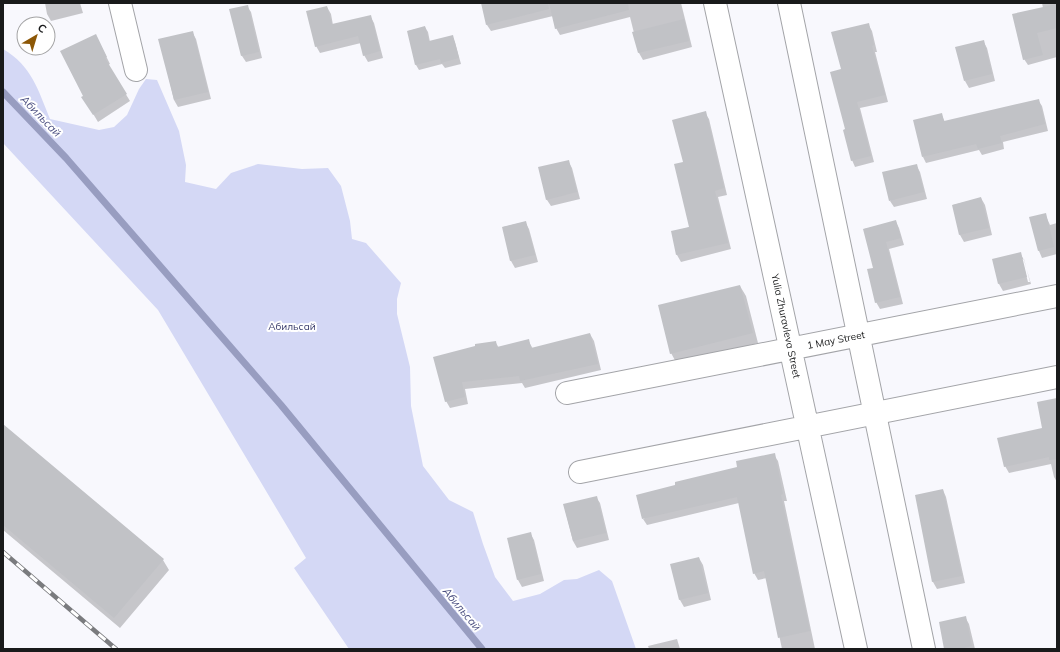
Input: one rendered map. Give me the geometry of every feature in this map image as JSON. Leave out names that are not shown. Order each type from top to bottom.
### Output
[{"type":"street","points":[[120,3],[136,70]]},
{"type":"street","name":"Yulia Zhuravleva Street","points":[[716,3],[856,649]]},
{"type":"street","points":[[789,3],[924,649]]},
{"type":"street","name":"1 May Street","points":[[567,393],[1057,296]]},
{"type":"street","points":[[580,472],[1057,377]]},
{"type":"green space","name":"Абильсай","points":[[3,49],[21,63],[27,71],[38,89],[50,119],[99,130],[114,127],[127,115],[139,89],[146,79],[157,80],[179,131],[186,165],[185,182],[216,189],[231,173],[258,164],[302,169],[328,168],[341,186],[350,221],[352,239],[366,243],[401,283],[397,299],[397,314],[410,367],[411,406],[423,466],[449,500],[473,512],[495,577],[513,601],[540,594],[564,580],[577,579],[599,570],[612,581],[636,649],[349,649],[294,568],[306,558],[158,310],[3,143]]},
{"type":"building","points":[[481,3],[548,3],[549,9],[486,25]]},
{"type":"building","points":[[549,3],[628,3],[629,10],[555,29]]},
{"type":"building","points":[[1057,4],[1057,28],[1037,33],[1043,55],[1023,60],[1012,14]]},
{"type":"building","points":[[248,5],[259,52],[241,56],[229,9]]},
{"type":"building","points":[[327,6],[332,24],[371,15],[380,51],[363,56],[358,36],[315,47],[306,11]]},
{"type":"building","points":[[684,19],[689,41],[638,53],[632,32]]},
{"type":"building","points":[[869,23],[874,45],[872,46],[885,95],[857,102],[871,156],[851,161],[843,130],[845,129],[830,72],[841,69],[831,32]]},
{"type":"building","points":[[425,26],[429,41],[453,35],[459,58],[441,63],[440,59],[415,65],[407,31]]},
{"type":"building","points":[[193,31],[208,92],[174,100],[158,39]]},
{"type":"building","points":[[96,34],[107,57],[105,58],[127,94],[93,115],[81,97],[83,96],[60,51]]},
{"type":"building","points":[[984,40],[992,74],[964,81],[955,47]]},
{"type":"building","points":[[1039,99],[1045,124],[1000,136],[1002,143],[978,149],[976,144],[922,157],[913,120],[942,113],[944,121]]},
{"type":"building","points":[[706,111],[724,188],[715,191],[728,243],[676,255],[671,231],[689,227],[674,164],[683,162],[672,120]]},
{"type":"building","points":[[569,160],[577,192],[546,200],[538,167]]},
{"type":"building","points":[[917,164],[924,192],[889,201],[882,172]]},
{"type":"building","points":[[981,197],[989,228],[959,235],[952,205]]},
{"type":"building","points":[[1046,213],[1054,247],[1038,251],[1029,217]]},
{"type":"building","points":[[896,220],[901,238],[886,242],[900,297],[875,303],[867,269],[873,268],[863,229]]},
{"type":"building","points":[[526,221],[535,255],[510,261],[502,227]]},
{"type":"building","points":[[1021,252],[1027,277],[998,284],[992,259]]},
{"type":"building","points":[[740,285],[753,333],[670,354],[658,305]]},
{"type":"building","points":[[590,333],[598,364],[520,381],[519,376],[462,382],[465,397],[445,402],[433,357],[475,346],[475,344],[496,341],[497,347],[529,339],[531,348]]},
{"type":"building","points":[[1057,398],[1057,459],[1049,460],[1049,457],[1004,467],[997,438],[1042,428],[1037,402]]},
{"type":"building","points":[[3,424],[164,559],[114,618],[3,525]]},
{"type":"building","points":[[775,453],[783,494],[781,495],[810,631],[778,638],[764,571],[753,574],[737,497],[642,519],[636,495],[675,485],[675,482],[737,467],[736,461]]},
{"type":"building","points":[[943,489],[962,576],[932,582],[915,495]]},
{"type":"building","points":[[597,496],[606,533],[573,541],[563,504]]},
{"type":"building","points":[[531,532],[541,574],[517,580],[507,538]]},
{"type":"building","points":[[699,557],[708,593],[679,600],[670,564]]},
{"type":"building","points":[[966,616],[972,646],[960,649],[944,649],[939,622]]},
{"type":"waterway","name":"Абильсай","points":[[3,92],[66,158],[281,405],[482,649]]},
{"type":"railway","points":[[3,552],[116,649]]}]
